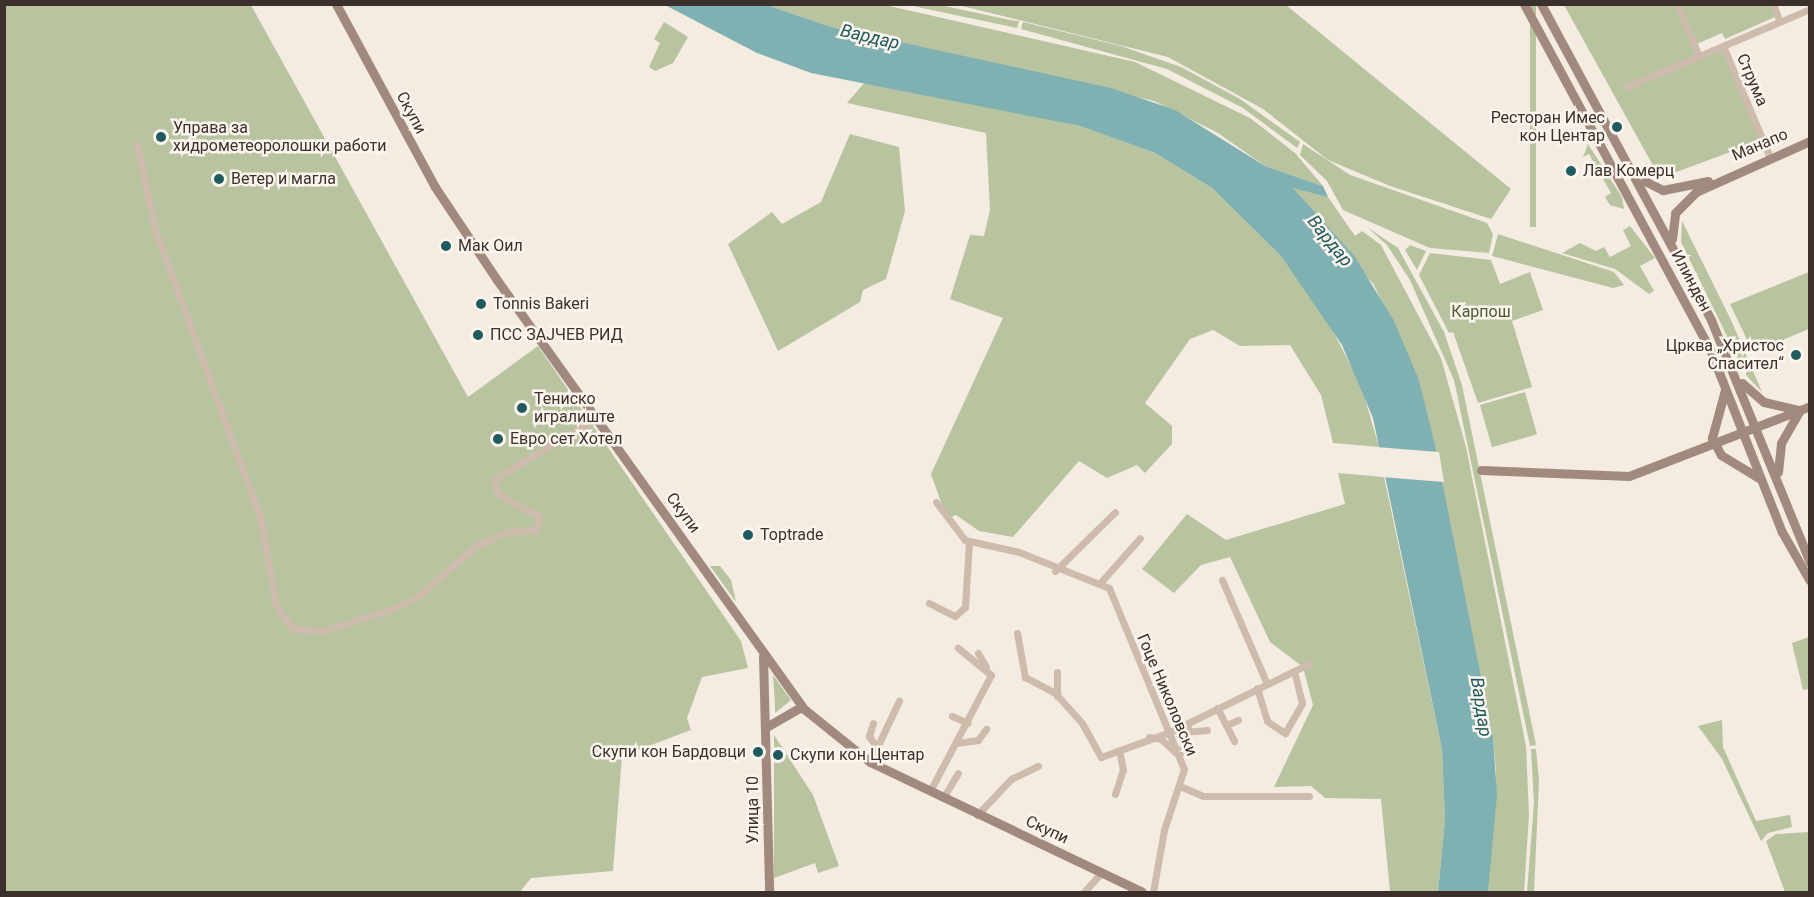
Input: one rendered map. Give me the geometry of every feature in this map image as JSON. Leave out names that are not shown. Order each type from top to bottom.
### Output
[{"type":"street","name":"Скупи","points":[[336,4],[435,187],[596,419],[802,706],[870,762],[1142,892]]},
{"type":"street","name":"Илинден","points":[[1524,4],[1682,294],[1726,387],[1762,482],[1809,581]]},
{"type":"street","name":"Илинден","points":[[1541,4],[1674,248],[1738,380],[1780,483],[1809,563]]},
{"type":"street","points":[[1677,4],[1699,56]]},
{"type":"street","points":[[1773,4],[1780,22]]},
{"type":"street","name":"Струма","points":[[1626,87],[1809,9]]},
{"type":"street","name":"Струма","points":[[1723,46],[1770,157]]},
{"type":"street","name":"Манапо","points":[[1634,174],[1663,190],[1722,177],[1809,141]]},
{"type":"street","points":[[137,144],[155,230],[260,517],[276,606],[293,629],[323,631],[395,608],[420,596],[476,546],[508,532],[537,530],[539,517],[497,493],[494,479],[596,419]]},
{"type":"street","name":"Манапо","points":[[1674,248],[1671,228],[1678,208],[1722,177]]},
{"type":"street","points":[[1738,380],[1764,402],[1805,408]]},
{"type":"street","points":[[1726,387],[1715,444],[1721,455],[1746,466],[1762,482]]},
{"type":"street","points":[[1481,470],[1619,478],[1715,444],[1805,408]]},
{"type":"street","points":[[1780,483],[1779,450],[1805,408]]},
{"type":"street","points":[[936,502],[954,532],[969,542],[1019,552],[1055,571],[1100,583],[1140,538]]},
{"type":"street","points":[[1055,571],[1115,512]]},
{"type":"street","points":[[929,603],[953,615],[965,606],[969,542]]},
{"type":"street","points":[[1222,580],[1267,684]]},
{"type":"street","name":"Гоце Николовски","points":[[1100,583],[1111,592],[1182,761],[1182,787],[1164,830],[1153,892]]},
{"type":"street","points":[[1017,633],[1024,675],[1057,696],[1086,728],[1097,754],[1119,750],[1146,738],[1170,732],[1310,663]]},
{"type":"street","points":[[958,648],[971,665],[988,669]]},
{"type":"street","name":"Улица 10","points":[[762,653],[768,726],[769,892]]},
{"type":"street","points":[[930,791],[968,723],[990,677],[978,653]]},
{"type":"street","points":[[1257,688],[1267,721],[1285,733],[1302,703],[1294,671]]},
{"type":"street","points":[[1057,672],[1057,696]]},
{"type":"street","points":[[870,762],[899,700]]},
{"type":"street","points":[[768,726],[802,706]]},
{"type":"street","points":[[1218,708],[1234,741]]},
{"type":"street","points":[[952,716],[968,723]]},
{"type":"street","points":[[1226,725],[1238,720]]},
{"type":"street","points":[[873,723],[869,736],[877,748]]},
{"type":"street","points":[[1182,761],[1184,732],[1189,723]]},
{"type":"street","points":[[957,743],[978,740],[986,729]]},
{"type":"street","points":[[1184,732],[1208,730]]},
{"type":"street","points":[[1146,738],[1165,742],[1182,761]]},
{"type":"street","points":[[1114,794],[1123,771],[1119,750]]},
{"type":"street","points":[[977,815],[1011,779],[1038,766]]},
{"type":"street","points":[[943,798],[958,773]]},
{"type":"street","points":[[1182,787],[1203,796],[1309,795]]},
{"type":"street","points":[[1084,892],[1105,873],[1127,892]]},
{"type":"green space","points":[[5,5],[251,5],[468,397],[538,346],[741,641],[748,668],[702,677],[687,718],[691,730],[622,756],[613,871],[531,878],[520,892],[5,892]]},
{"type":"green space","points":[[767,5],[885,5],[1135,62],[1250,118],[1295,153],[1323,186],[1265,166],[1218,133],[1154,101],[831,27]]},
{"type":"green space","points":[[908,5],[940,5],[1019,21],[1017,28]]},
{"type":"green space","points":[[958,5],[1286,5],[1511,189],[1491,219],[1390,186],[1328,160],[1263,109],[1168,57]]},
{"type":"green space","points":[[1530,5],[1536,5],[1536,227],[1530,227]]},
{"type":"green space","points":[[1564,5],[1677,5],[1699,56],[1723,46],[1763,140],[1660,178]]},
{"type":"green space","points":[[1680,5],[1770,5],[1775,17],[1725,39],[1722,33],[1697,44]]},
{"type":"green space","points":[[664,22],[688,37],[673,63],[655,71],[649,67],[660,43],[654,39]]},
{"type":"green space","points":[[1023,22],[1121,46],[1181,67],[1240,99],[1300,142],[1297,148],[1243,108],[1167,69],[1021,29]]},
{"type":"green space","points":[[865,82],[1080,126],[1155,153],[1212,188],[1281,256],[1329,324],[1361,385],[1379,447],[1333,443],[1321,395],[1290,345],[1240,346],[1213,330],[1190,339],[1145,403],[1172,426],[1172,444],[1145,473],[1137,465],[1107,478],[1079,461],[1013,537],[979,531],[956,515],[947,519],[931,474],[1003,318],[950,299],[970,235],[984,236],[990,210],[986,133],[847,103]]},
{"type":"green space","points":[[850,134],[899,147],[905,211],[886,279],[863,290],[860,302],[778,351],[728,244],[772,212],[782,224],[821,202]]},
{"type":"green space","points":[[1303,144],[1350,175],[1487,223],[1493,234],[1489,253],[1430,248],[1343,210],[1327,181],[1300,155]]},
{"type":"green space","points":[[1588,144],[1622,197],[1624,209],[1610,205],[1605,197],[1611,193],[1589,154],[1583,157]]},
{"type":"green space","points":[[1292,187],[1328,197],[1355,236],[1362,231],[1381,245],[1441,358],[1466,447],[1526,746],[1529,815],[1524,892],[1488,892],[1496,771],[1493,737],[1419,380],[1374,285]]},
{"type":"green space","points":[[1682,221],[1731,320],[1762,392],[1746,375],[1681,242]]},
{"type":"green space","points":[[1630,226],[1655,258],[1640,266],[1654,291],[1649,294],[1615,269],[1562,253],[1580,243],[1596,251],[1604,247],[1610,257],[1631,246],[1623,230]]},
{"type":"green space","points":[[1367,227],[1398,248],[1444,332],[1462,385],[1536,745],[1530,746],[1454,380],[1410,280],[1387,245]]},
{"type":"green space","points":[[1498,234],[1614,272],[1624,285],[1613,288],[1492,256]]},
{"type":"green space","points":[[1410,245],[1426,251],[1417,270],[1405,250]]},
{"type":"green space","name":"Карпош","points":[[1430,253],[1491,260],[1500,284],[1530,272],[1543,310],[1512,321],[1532,387],[1478,403],[1453,332],[1449,333],[1419,275]]},
{"type":"green space","points":[[1809,272],[1809,329],[1753,352],[1730,304]]},
{"type":"green space","points":[[1525,392],[1537,434],[1492,447],[1480,405]]},
{"type":"green space","points":[[1338,473],[1384,477],[1442,749],[1445,821],[1438,892],[1390,892],[1381,799],[1325,798],[1311,786],[1274,787],[1313,705],[1303,667],[1270,642],[1230,557],[1201,565],[1174,593],[1142,569],[1187,514],[1226,540],[1345,504]]},
{"type":"green space","points":[[710,566],[720,566],[731,580],[736,602]]},
{"type":"green space","points":[[1809,637],[1809,689],[1803,690],[1792,643]]},
{"type":"green space","points":[[773,675],[791,700],[775,713],[775,705]]},
{"type":"green space","points":[[1722,720],[1723,747],[1756,821],[1790,815],[1792,827],[1768,833],[1761,841],[1722,759],[1698,726]]},
{"type":"green space","points":[[774,735],[813,795],[839,866],[818,873],[815,863],[774,878]]},
{"type":"green space","points":[[1531,749],[1536,749],[1539,780],[1534,892],[1527,892],[1534,803]]},
{"type":"green space","points":[[1809,832],[1809,892],[1785,892],[1766,841],[1776,834]]},
{"type":"water","name":"Вардар","points":[[665,5],[767,5],[831,27],[1111,88],[1175,110],[1265,166],[1323,186],[1328,197],[1293,188],[1355,257],[1394,321],[1419,380],[1434,441],[1493,737],[1497,795],[1488,892],[1438,892],[1445,820],[1442,749],[1373,418],[1342,345],[1281,256],[1212,188],[1155,153],[1080,126],[811,73],[757,53]]},
{"type":"pier","points":[[1376,447],[1439,452],[1444,482],[1381,477]]},
{"type":"place","name":"Ресторан Имес кон Центар","points":[[1617,127]]},
{"type":"place","name":"Управа за хидрометеоролошки работи","points":[[161,137]]},
{"type":"place","name":"Лав Комерц","points":[[1571,171]]},
{"type":"place","name":"Ветер и магла","points":[[219,179]]},
{"type":"place","name":"Мак Оил","points":[[446,246]]},
{"type":"place","name":"Tonnis Bakeri","points":[[481,304]]},
{"type":"place","name":"ПСС ЗАЈЧЕВ РИД","points":[[478,335]]},
{"type":"place","name":"Црква „Христос Спасител“","points":[[1796,355]]},
{"type":"place","name":"Тениско игралиште","points":[[522,408]]},
{"type":"place","name":"Евро сет Хотел","points":[[498,439]]},
{"type":"place","name":"Toptrade","points":[[748,535]]},
{"type":"place","name":"Скупи кон Бардовци","points":[[758,752]]},
{"type":"place","name":"Скупи кон Центар","points":[[778,755]]}]
